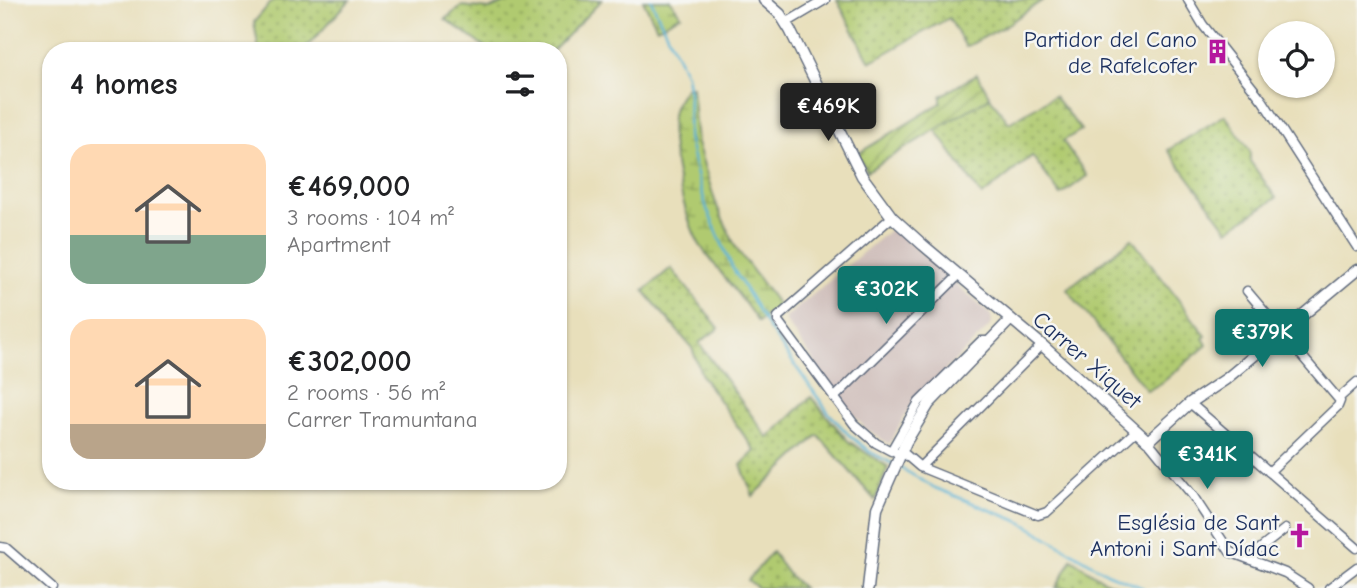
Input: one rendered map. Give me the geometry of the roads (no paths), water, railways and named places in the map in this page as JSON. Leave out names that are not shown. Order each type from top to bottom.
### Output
[{"type":"street","name":"Carrer Xiquet","points":[[764,0],[786,23],[858,169],[892,217],[1137,430],[1193,496],[1225,547],[1236,556],[1290,575],[1308,588]]},
{"type":"street","points":[[786,23],[825,0]]},
{"type":"street","points":[[1188,0],[1203,25],[1264,101],[1308,174],[1357,247]]},
{"type":"street","points":[[892,217],[779,314],[778,321],[853,424],[876,443],[920,467],[1038,515],[1047,512],[1137,430]]},
{"type":"street","points":[[1148,441],[1191,403],[1226,379],[1357,270]]},
{"type":"street","points":[[834,398],[958,275]]},
{"type":"street","points":[[1247,291],[1336,395],[1340,404],[1269,472]]},
{"type":"street","points":[[868,588],[874,518],[896,455],[929,404],[1011,319]]},
{"type":"street","points":[[920,467],[1042,345]]},
{"type":"street","points":[[1336,395],[1357,382]]},
{"type":"street","points":[[1191,403],[1357,548]]},
{"type":"street","points":[[1251,560],[1256,552],[1285,529]]},
{"type":"street","points":[[0,547],[6,548],[52,588]]},
{"type":"street","points":[[1329,588],[1357,567]]},
{"type":"waterway","points":[[651,0],[686,75],[689,93],[688,137],[698,179],[707,209],[732,267],[768,327],[828,412],[849,435],[870,452],[893,464]]},
{"type":"waterway","points":[[899,467],[935,488],[1023,523],[1107,573],[1143,588]]},
{"type":"place","name":"Partidor del Cano de Rafelcofer","points":[[1217,52]]},
{"type":"place","name":"Església de Sant Antoni i Sant Dídac","points":[[1299,535]]}]
